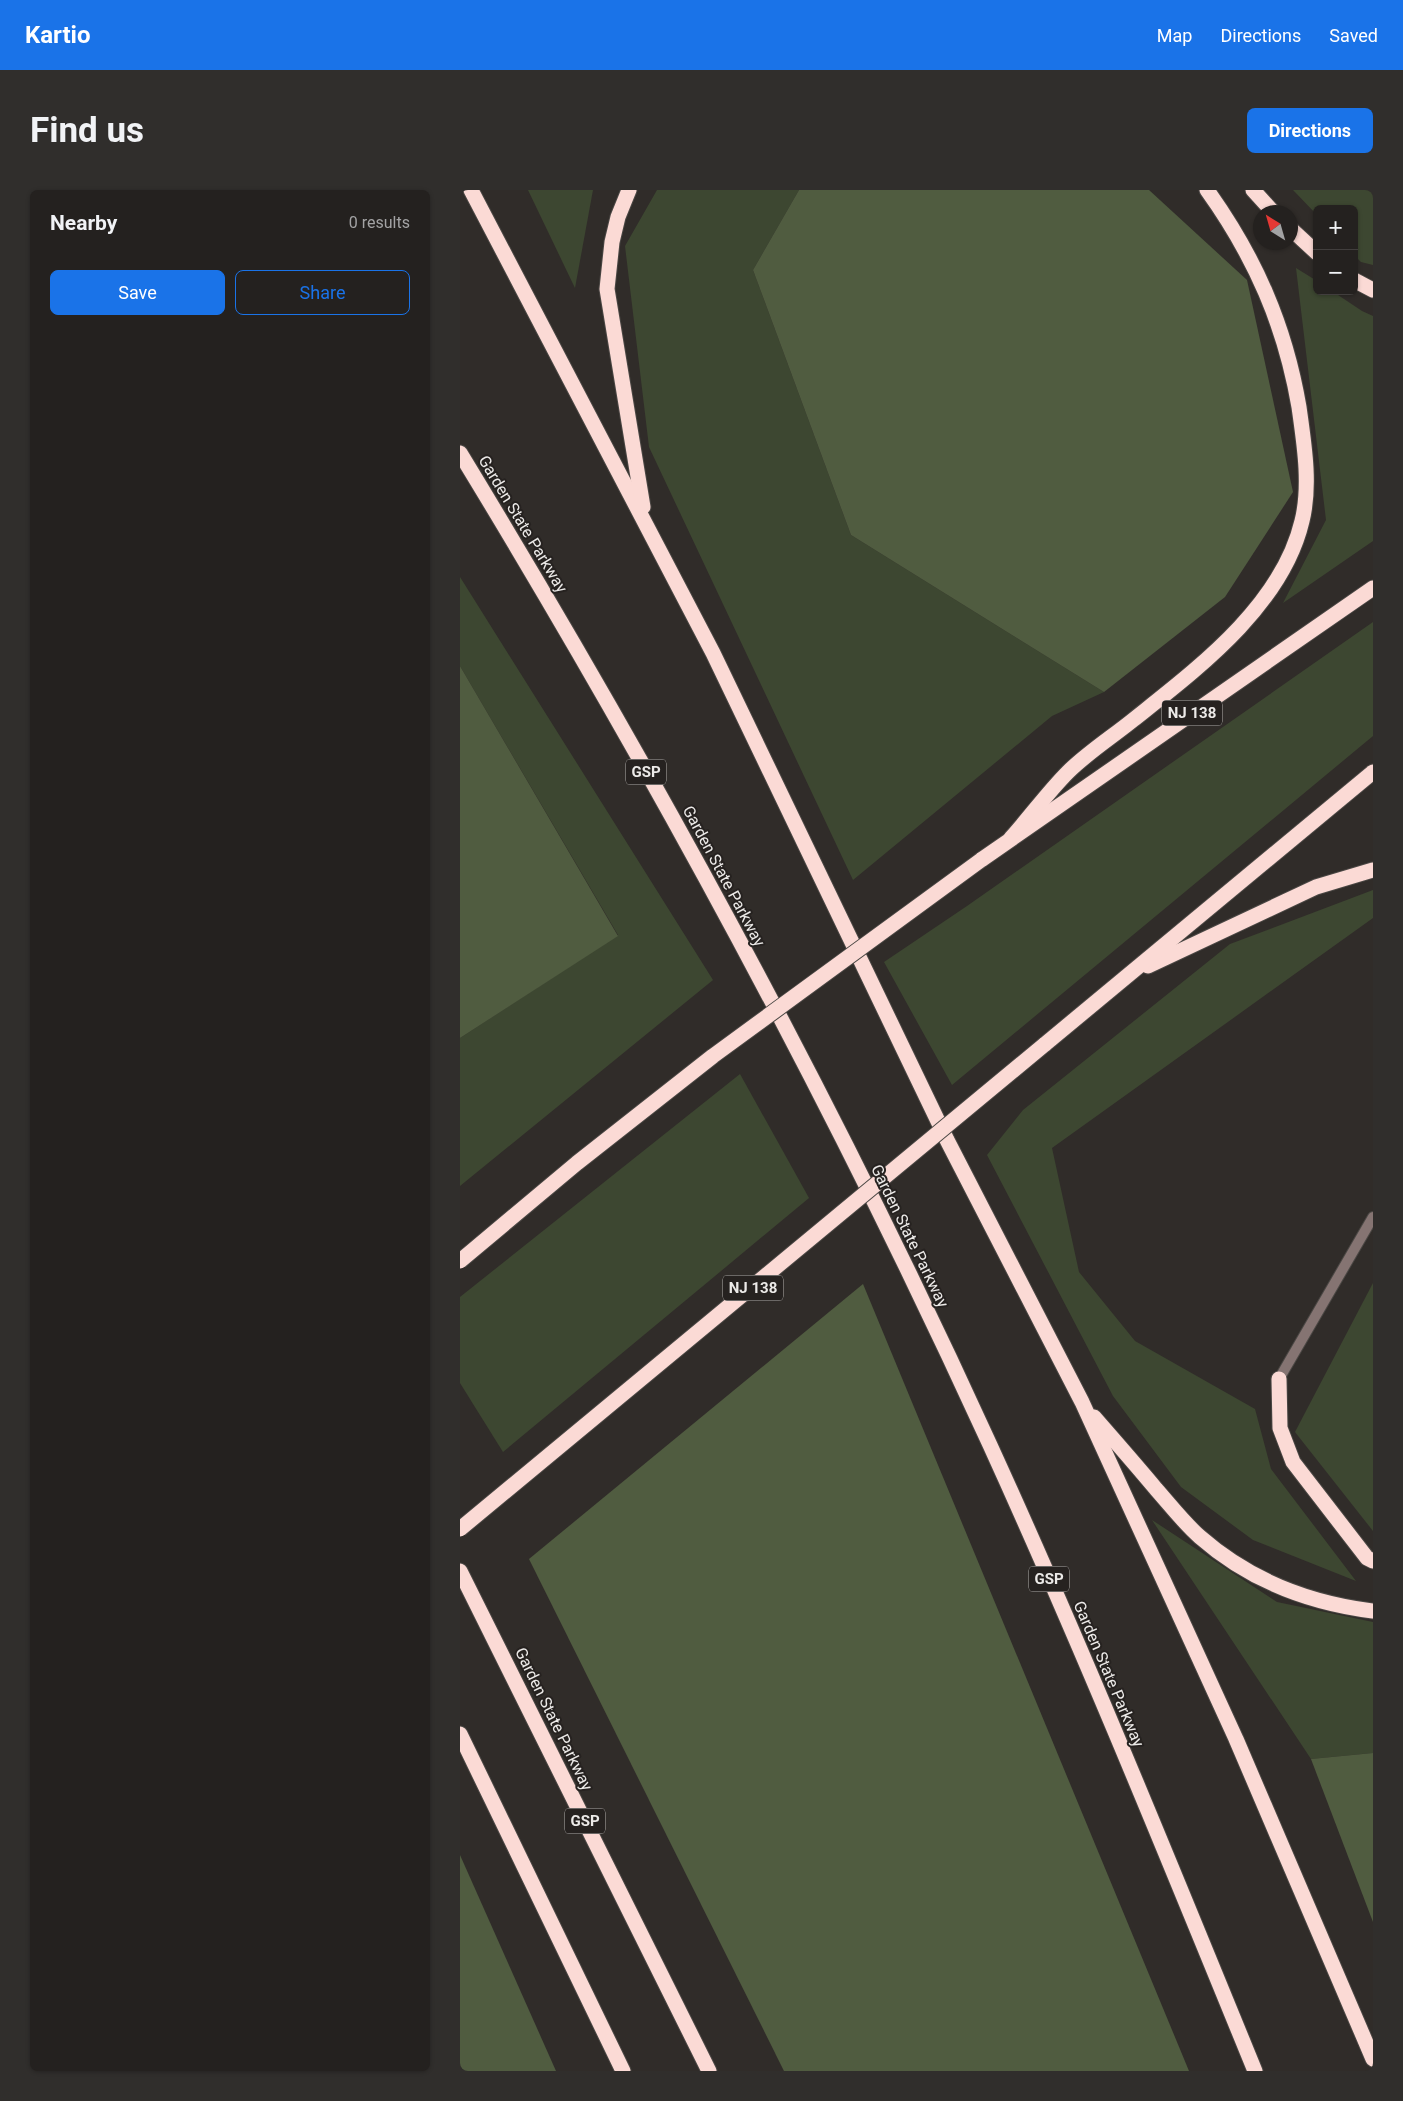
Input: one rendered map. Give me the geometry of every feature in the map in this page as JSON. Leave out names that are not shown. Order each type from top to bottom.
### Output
[{"type":"highway","points":[[471,190],[713,653],[947,1140],[1082,1402],[1236,1739],[1373,2059]]},
{"type":"highway","points":[[629,190],[618,217],[612,242],[607,289],[645,521]]},
{"type":"highway","points":[[1012,838],[1068,771],[1203,664],[1248,619],[1273,584],[1292,549],[1302,521],[1306,488],[1303,436],[1294,379],[1279,324],[1257,270],[1232,224],[1207,190]]},
{"type":"highway","points":[[1252,190],[1266,205]]},
{"type":"highway","points":[[1298,237],[1313,250]]},
{"type":"highway","points":[[1358,282],[1373,290]]},
{"type":"highway","name":"Garden State Parkway","points":[[460,453],[529,566],[688,845],[826,1105],[977,1417],[1052,1584],[1255,2071]]},
{"type":"highway","name":"NJ 138","points":[[460,1261],[577,1163],[713,1056],[1012,838],[1373,588]]},
{"type":"highway","name":"NJ 138","points":[[460,1529],[1373,772]]},
{"type":"highway","points":[[1127,977],[1316,887],[1373,870]]},
{"type":"highway","points":[[1279,1379],[1280,1428],[1293,1462],[1367,1558],[1373,1561]]},
{"type":"highway","points":[[1082,1402],[1183,1520],[1217,1551],[1254,1575],[1279,1588],[1304,1597],[1373,1611]]},
{"type":"highway","name":"Garden State Parkway","points":[[460,1571],[709,2071]]},
{"type":"highway","points":[[460,1734],[623,2071]]},
{"type":"highway","points":[[610,2046],[616,2071]]},
{"type":"lane","points":[[1279,1379],[1373,1217]]},
{"type":"green space","points":[[528,190],[593,190],[575,288]]},
{"type":"green space","points":[[657,190],[799,190],[753,270],[851,535],[1104,692],[1052,716],[853,880],[649,447],[625,246]]},
{"type":"green space","points":[[799,190],[1149,190],[1247,280],[1293,492],[1225,597],[1104,692],[851,535],[753,270]]},
{"type":"green space","points":[[1293,190],[1373,190],[1373,265],[1361,262],[1358,259],[1358,205],[1313,205],[1313,211]]},
{"type":"green space","points":[[1296,268],[1313,279],[1313,295],[1338,295],[1373,316],[1373,541],[1283,603],[1326,520]]},
{"type":"green space","points":[[460,577],[713,980],[460,1186],[460,1038],[618,935],[460,666]]},
{"type":"green space","points":[[1373,622],[1373,736],[952,1085],[884,962]]},
{"type":"green space","points":[[460,666],[618,936],[460,1038]]},
{"type":"green space","points":[[1373,890],[1373,918],[1052,1148],[1079,1272],[1135,1341],[1255,1409],[1271,1469],[1356,1581],[1253,1540],[1181,1487],[1113,1396],[987,1155],[1023,1110],[1230,944]]},
{"type":"green space","points":[[740,1074],[809,1198],[503,1452],[460,1383],[460,1297]]},
{"type":"green space","points":[[1373,1283],[1373,1531],[1295,1432]]},
{"type":"green space","points":[[863,1284],[1189,2071],[784,2071],[529,1559]]},
{"type":"green space","points":[[1152,1520],[1277,1602],[1373,1622],[1373,1753],[1311,1759]]},
{"type":"green space","points":[[1373,1753],[1373,1922],[1311,1759]]},
{"type":"green space","points":[[460,1855],[556,2071],[460,2071]]}]
